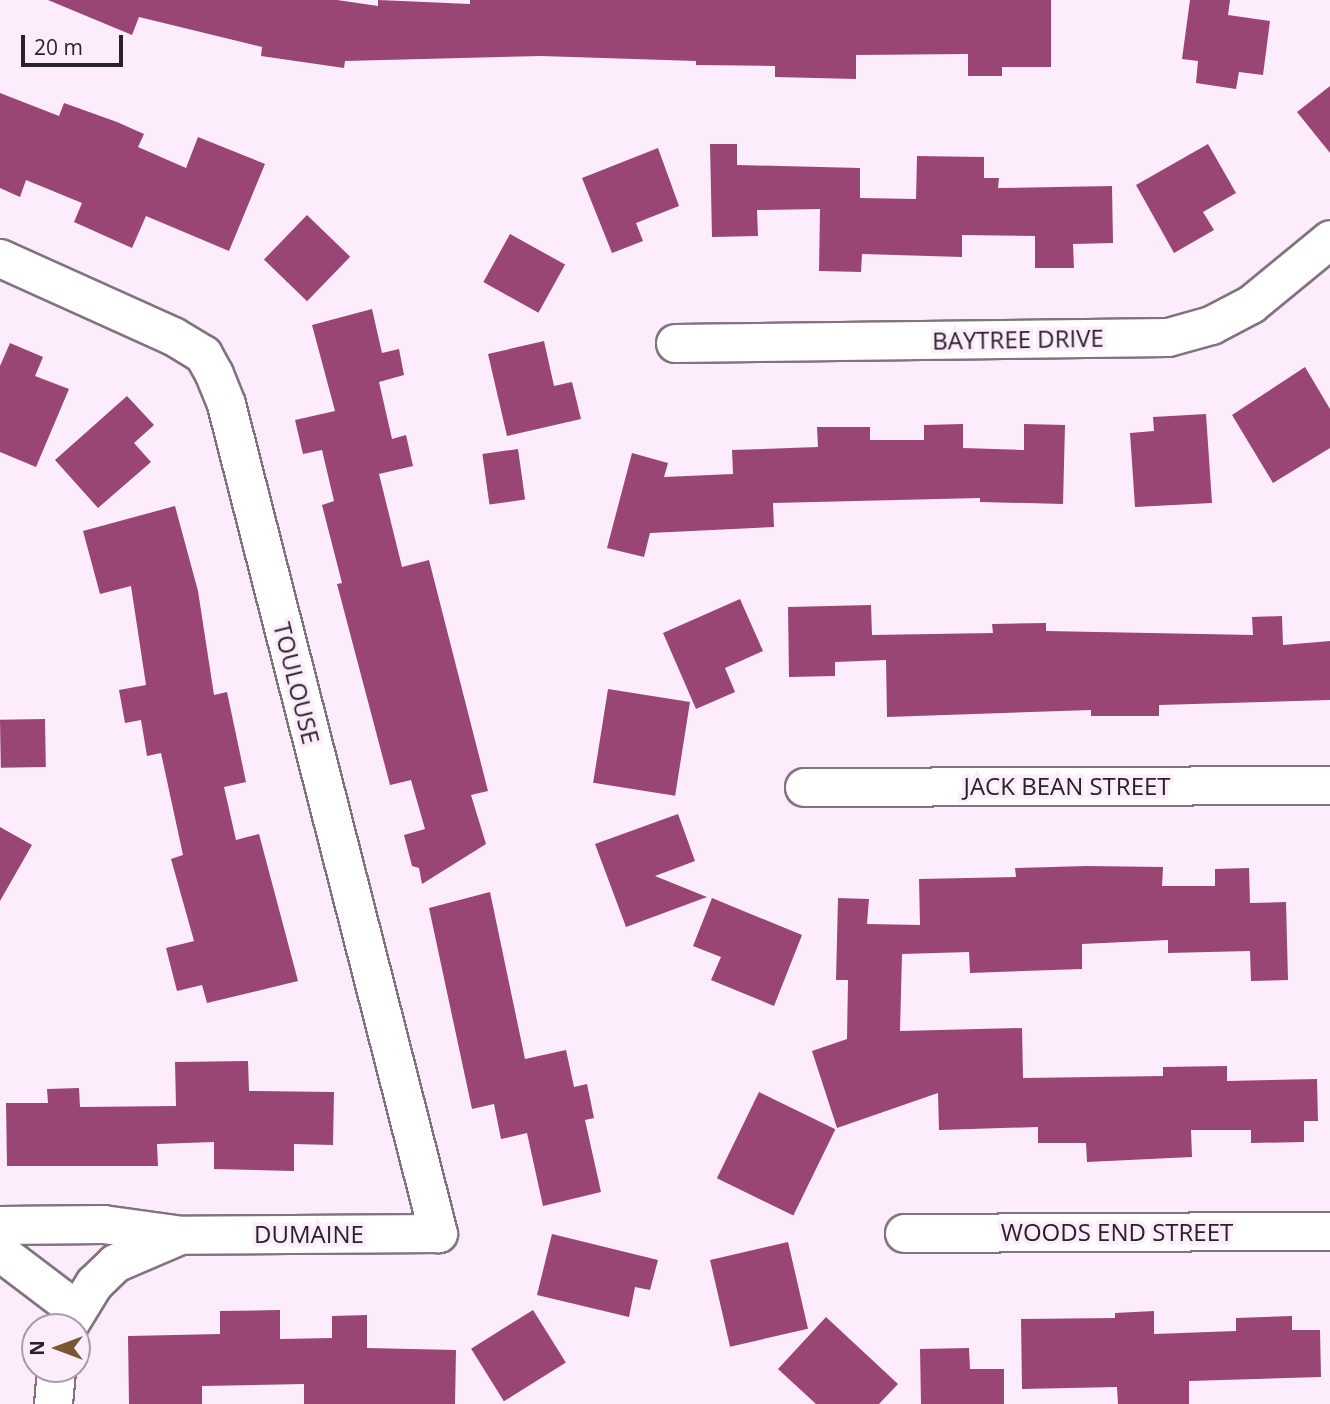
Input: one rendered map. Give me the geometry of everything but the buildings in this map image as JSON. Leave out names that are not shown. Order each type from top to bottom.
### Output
[{"type":"street","name":"BAYTREE DRIVE","points":[[676,343],[1168,337],[1211,325],[1251,304],[1330,239]]},
{"type":"street","name":"TOULOUSE","points":[[0,258],[173,336],[203,354],[214,374],[226,404],[438,1233]]},
{"type":"street","name":"JACK BEAN STREET","points":[[804,787],[1330,785]]},
{"type":"street","name":"DUMAINE","points":[[0,1225],[103,1224],[180,1235],[438,1233]]},
{"type":"street","name":"WOODS END STREET","points":[[904,1233],[1330,1231]]},
{"type":"street","name":"DUMAINE","points":[[75,1313],[115,1263],[180,1235]]},
{"type":"street","name":"DUMAINE","points":[[0,1252],[66,1313]]},
{"type":"street","points":[[53,1404],[55,1383]]}]
